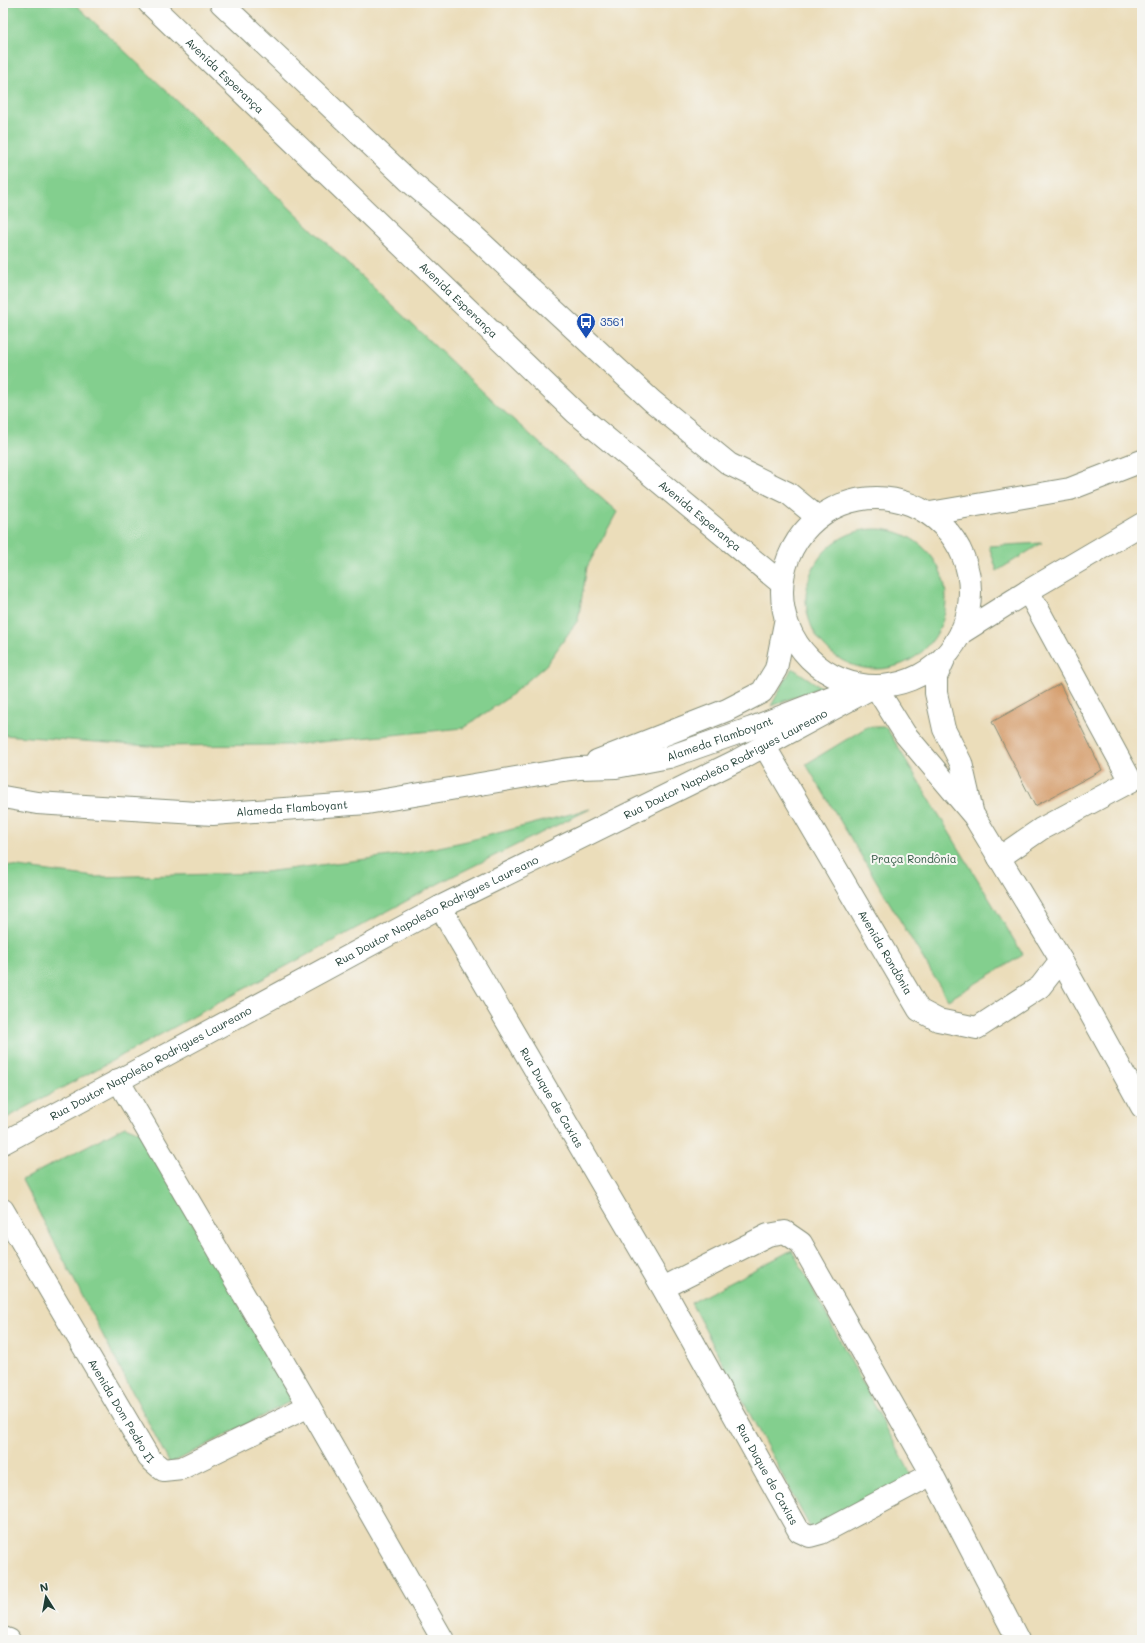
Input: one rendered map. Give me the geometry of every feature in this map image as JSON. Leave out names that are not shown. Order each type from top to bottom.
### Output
[{"type":"street","name":"Avenida Esperança","points":[[149,3],[576,413],[781,583]]},
{"type":"street","points":[[220,3],[408,180],[473,235],[652,401],[729,464],[788,493],[816,516]]},
{"type":"street","points":[[930,513],[1070,489],[1142,461]]},
{"type":"street","points":[[945,657],[924,673],[900,683],[865,685],[825,672],[801,651],[785,623],[781,583],[792,546],[816,516],[853,499],[893,498],[930,513],[960,546],[972,590],[961,633],[945,657],[936,677],[936,693],[944,729],[961,763],[974,816]]},
{"type":"street","points":[[961,633],[1028,591],[1142,524]]},
{"type":"street","points":[[999,858],[1041,829],[1131,781],[1028,591]]},
{"type":"street","name":"Alameda Flamboyant","points":[[578,768],[727,710],[762,692],[776,669],[785,623]]},
{"type":"street","points":[[865,685],[974,816],[1061,960],[1142,1108]]},
{"type":"street","name":"Alameda Flamboyant","points":[[3,797],[37,803],[213,814],[367,803],[578,768],[616,767],[669,757],[752,728],[865,685]]},
{"type":"street","name":"Rua Doutor Napoleão Rodrigues Laureano","points":[[3,1143],[440,907],[765,746],[865,685]]},
{"type":"street","name":"Avenida Rondônia","points":[[765,746],[919,1010],[938,1020],[977,1028],[1040,987],[1061,960]]},
{"type":"street","name":"Rua Duque de Caxias","points":[[440,907],[662,1288],[799,1531],[810,1536],[821,1533],[932,1474]]},
{"type":"street","points":[[118,1080],[309,1406],[443,1640]]},
{"type":"street","name":"Avenida Dom Pedro II","points":[[3,1210],[150,1458],[163,1470],[182,1468],[309,1406]]},
{"type":"street","points":[[662,1288],[768,1235],[785,1232],[801,1243],[932,1474],[1018,1640]]},
{"type":"street","points":[[3,1638],[9,1640]]},
{"type":"green space","points":[[3,3],[74,3],[498,406],[617,512],[587,567],[578,620],[546,665],[506,699],[463,728],[290,745],[148,746],[3,735]]},
{"type":"green space","points":[[883,529],[903,534],[926,549],[941,572],[945,585],[945,613],[941,626],[926,649],[903,664],[890,668],[869,669],[849,664],[826,649],[811,626],[807,613],[806,592],[811,572],[826,549],[849,534],[862,530]]},
{"type":"green space","points":[[1042,543],[997,571],[989,546]]},
{"type":"green space","points":[[792,668],[821,687],[771,706]]},
{"type":"green space","name":"Praça Rondônia","points":[[867,727],[886,727],[1023,955],[948,1000],[806,764]]},
{"type":"green space","points":[[590,809],[445,880],[3,1120],[3,865],[95,877],[257,873],[406,854],[467,841]]},
{"type":"green space","points":[[125,1126],[142,1133],[293,1400],[170,1464],[22,1180]]},
{"type":"green space","points":[[792,1250],[914,1480],[813,1533],[691,1303]]},
{"type":"building","points":[[1060,684],[1102,770],[1035,806],[992,722]]},
{"type":"place","name":"3561","points":[[586,339]]}]
